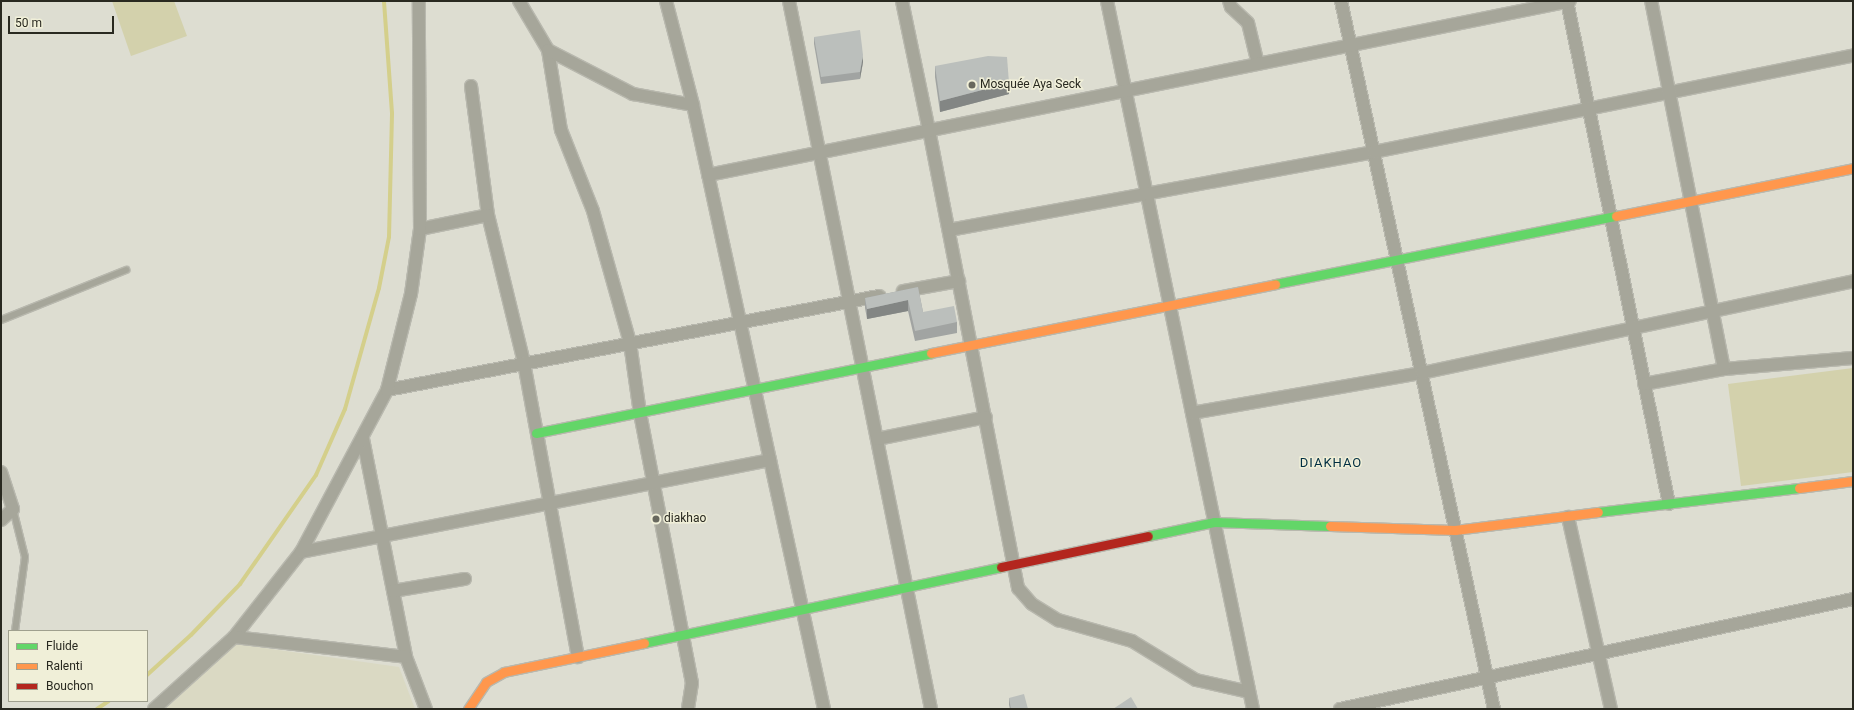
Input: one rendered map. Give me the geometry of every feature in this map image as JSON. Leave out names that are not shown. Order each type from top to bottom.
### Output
[{"type":"street","points":[[154,709],[234,636],[301,552],[388,390],[411,294],[420,229],[419,1]]},
{"type":"street","points":[[519,1],[548,50],[561,130],[593,211],[630,343],[640,412],[692,683],[688,709]]},
{"type":"street","points":[[666,1],[693,104],[824,709]]},
{"type":"street","points":[[789,1],[931,709]]},
{"type":"street","points":[[902,1],[986,417],[1012,565],[1018,588],[1032,604],[1058,620],[1132,641],[1196,680],[1249,692]]},
{"type":"street","points":[[1107,1],[1253,709]]},
{"type":"street","points":[[1230,1],[1231,7],[1248,23],[1258,64]]},
{"type":"street","points":[[1341,1],[1494,709]]},
{"type":"street","points":[[708,175],[1568,1],[1669,504]]},
{"type":"street","points":[[1651,1],[1689,201],[1724,369]]},
{"type":"street","points":[[548,50],[633,94],[647,99],[693,104]]},
{"type":"street","points":[[949,230],[1374,152],[1853,55]]},
{"type":"street","points":[[471,86],[488,215],[524,363],[578,657]]},
{"type":"street","points":[[536,433],[1853,168]]},
{"type":"street","points":[[420,229],[488,215]]},
{"type":"street","points":[[1192,413],[1422,372],[1633,329],[1853,280]]},
{"type":"street","points":[[388,390],[958,281]]},
{"type":"street","points":[[1644,384],[1724,369],[1853,358]]},
{"type":"street","points":[[877,439],[986,417]]},
{"type":"street","points":[[363,439],[406,657],[426,709]]},
{"type":"street","points":[[301,552],[770,460]]},
{"type":"street","points":[[1,472],[13,509],[1,520]]},
{"type":"street","points":[[468,709],[486,682],[504,672],[1214,522],[1455,530],[1568,518],[1853,481]]},
{"type":"street","points":[[1568,518],[1612,709]]},
{"type":"street","points":[[393,591],[465,580]]},
{"type":"street","points":[[1340,709],[1853,599]]},
{"type":"street","points":[[234,636],[406,657]]},
{"type":"lane","points":[[1,320],[126,270]]},
{"type":"lane","points":[[13,509],[25,557],[15,630]]},
{"type":"shaded area","points":[[112,1],[174,1],[187,36],[131,56]]},
{"type":"shaded area","points":[[1853,368],[1853,472],[1741,486],[1728,384]]},
{"type":"shaded area","points":[[236,644],[399,667],[415,709],[165,709]]},
{"type":"building","points":[[860,30],[863,55],[860,72],[821,77],[814,37]]},
{"type":"building","name":"Mosquée Aya Seck","points":[[988,56],[1007,57],[1009,83],[940,101],[935,66]]},
{"type":"building","points":[[918,287],[923,312],[954,306],[957,322],[915,331],[908,300],[867,309],[865,298]]},
{"type":"building","points":[[1024,694],[1028,709],[1011,709],[1009,698]]},
{"type":"building","points":[[1131,697],[1138,709],[1113,709]]},
{"type":"waterway","points":[[148,674],[191,635],[240,584],[316,475],[345,409],[379,288],[389,237],[392,113],[384,1]]},
{"type":"waterway","points":[[97,709],[108,702]]},
{"type":"traffic: fast","points":[[1275,284],[1616,216]]},
{"type":"traffic: fast","points":[[536,433],[931,353]]},
{"type":"traffic: fast","points":[[1598,512],[1799,488]]},
{"type":"traffic: fast","points":[[1148,536],[1214,522],[1330,526]]},
{"type":"traffic: fast","points":[[644,643],[1001,567]]},
{"type":"traffic: slow","points":[[1616,216],[1853,168]]},
{"type":"traffic: slow","points":[[931,353],[1275,284]]},
{"type":"traffic: slow","points":[[1799,488],[1853,481]]},
{"type":"traffic: slow","points":[[1330,526],[1455,530],[1598,512]]},
{"type":"traffic: slow","points":[[468,709],[486,682],[504,672],[644,643]]},
{"type":"traffic: jam","points":[[1001,567],[1148,536]]},
{"type":"place","name":"Mosquée Aya Seck","points":[[972,85]]},
{"type":"place","name":"diakhao","points":[[656,519]]},
{"type":"district","name":"DIAKHAO","points":[[1331,463]]}]
